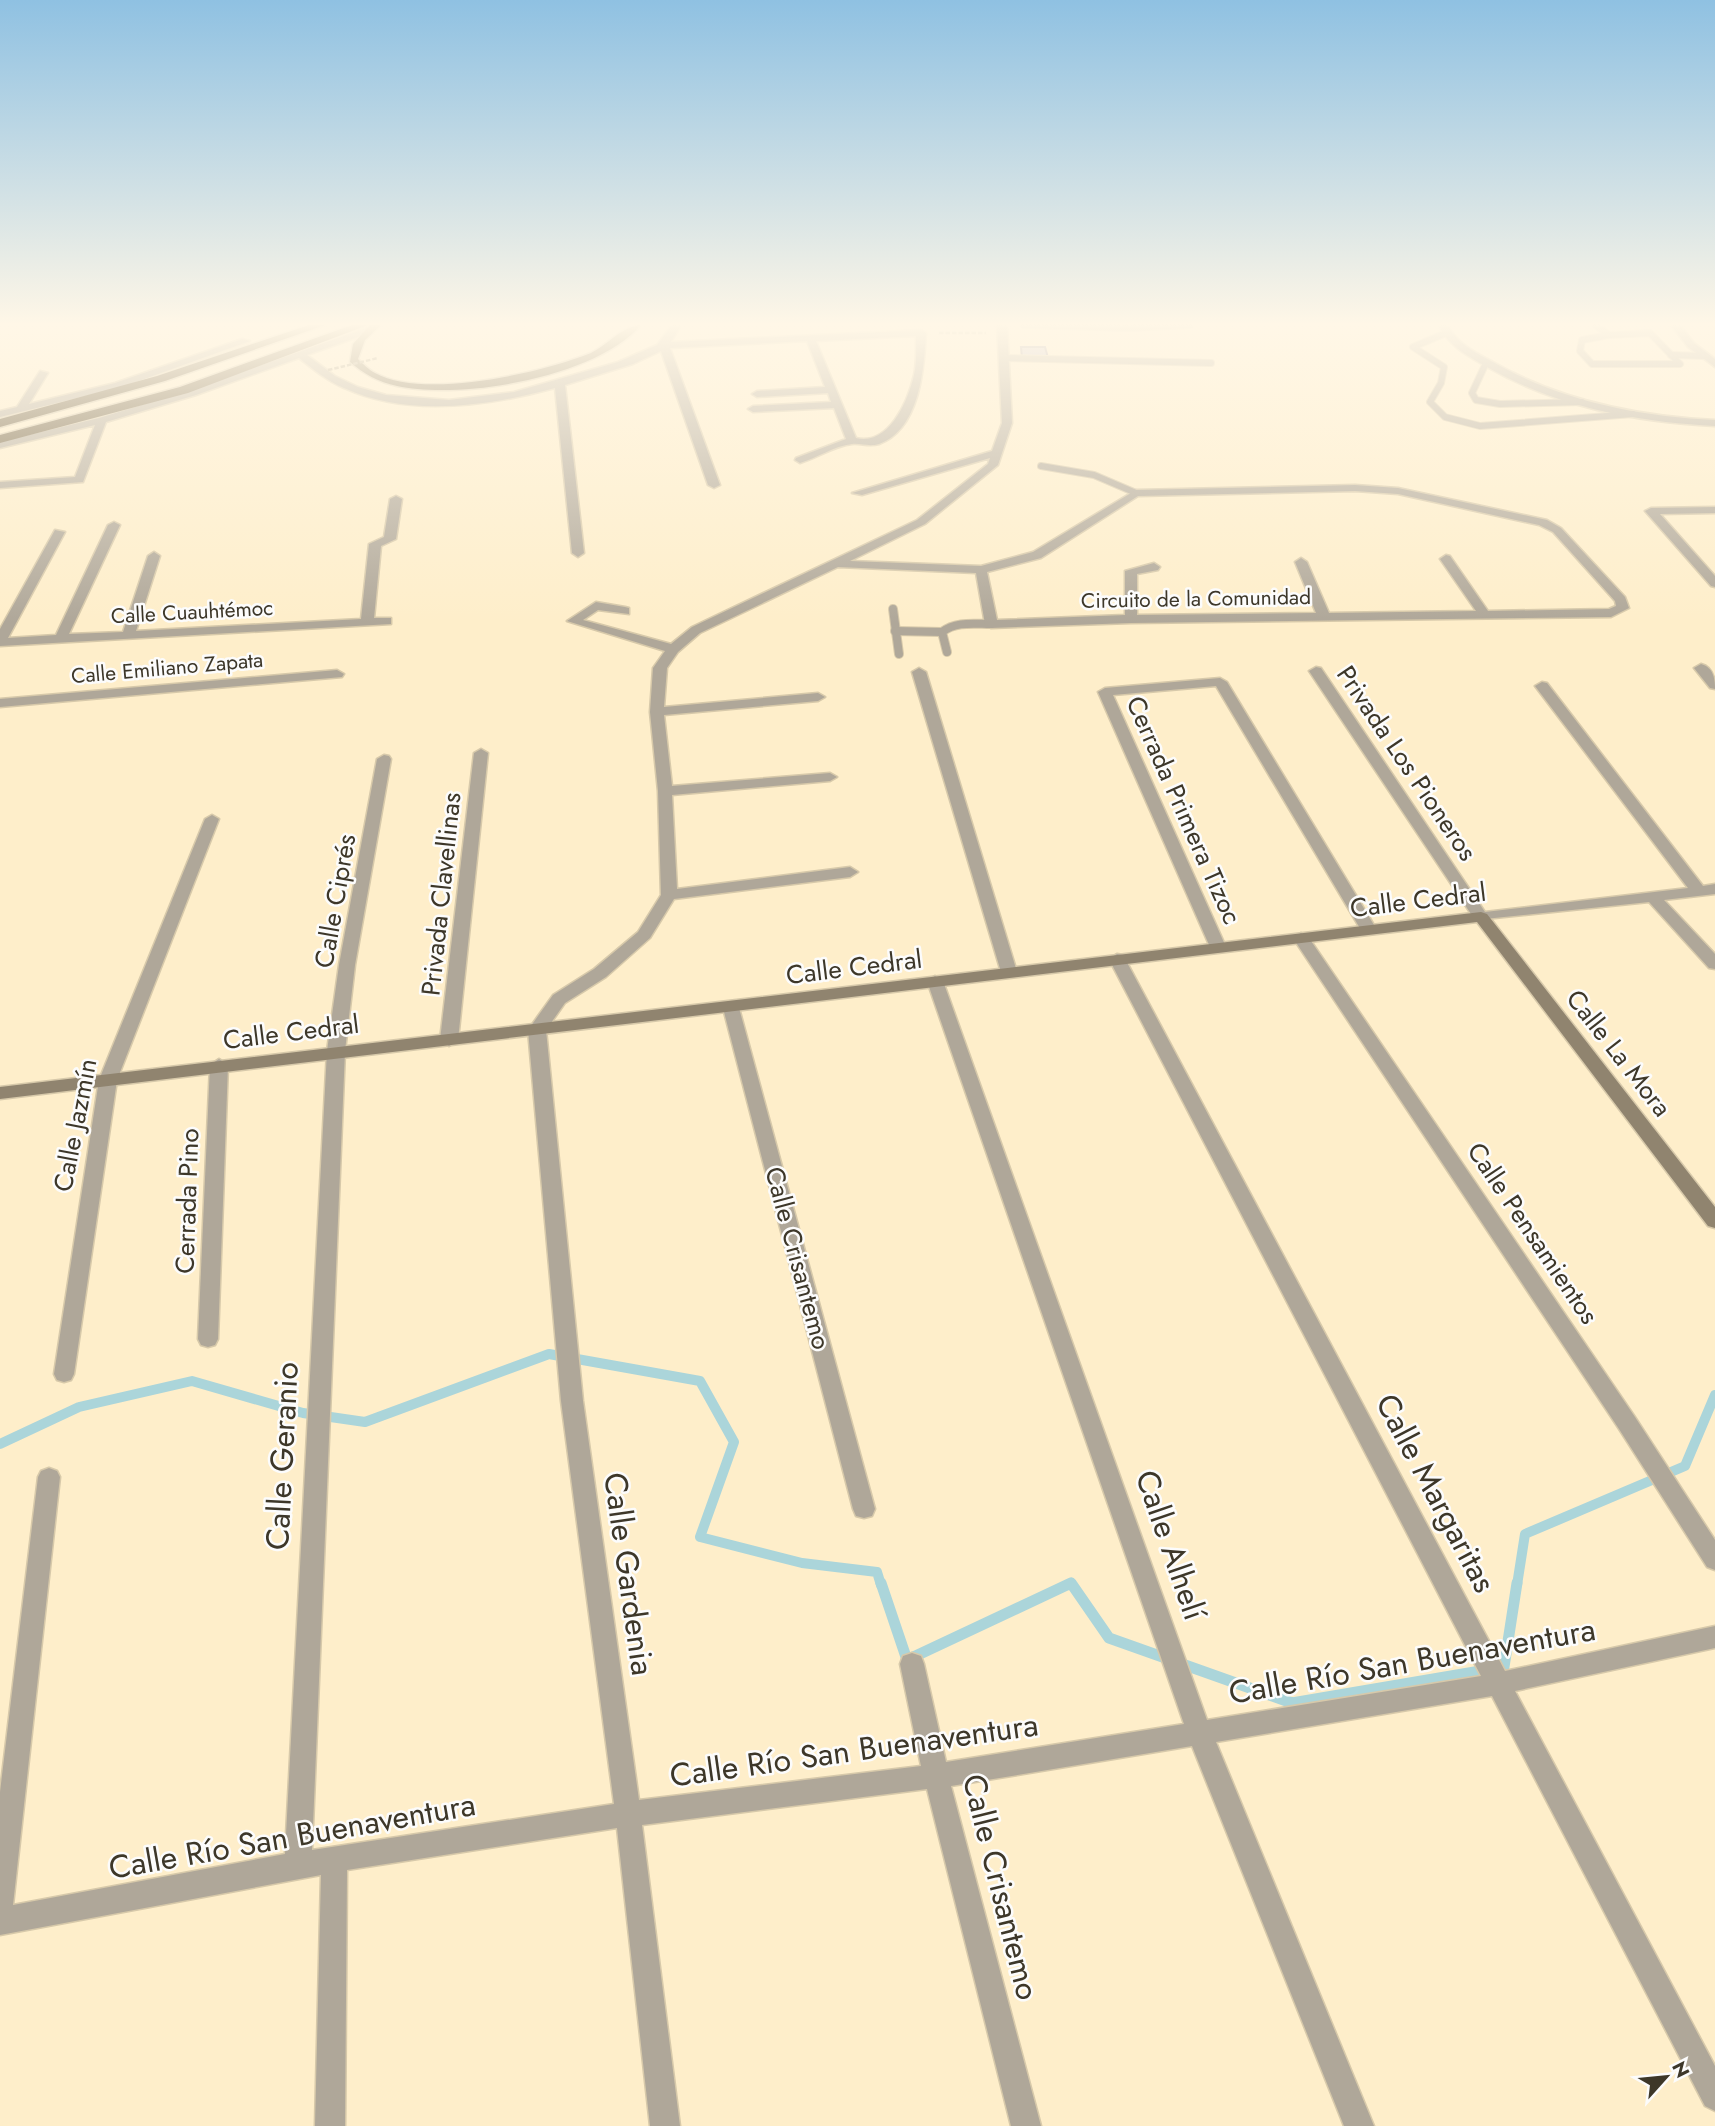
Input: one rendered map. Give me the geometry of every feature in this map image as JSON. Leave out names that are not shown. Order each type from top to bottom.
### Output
[{"type":"highway","points":[[0,434],[35,424]]},
{"type":"highway","points":[[0,434],[39,424]]},
{"type":"highway","points":[[0,434],[41,424]]},
{"type":"street","points":[[0,445],[85,424]]},
{"type":"street","points":[[0,485],[79,480],[100,424]]},
{"type":"street","points":[[564,424],[578,553]]},
{"type":"street","points":[[692,424],[714,485]]},
{"type":"street","points":[[848,424],[857,442]]},
{"type":"street","points":[[800,460],[857,442],[880,440],[895,424]]},
{"type":"street","points":[[537,1030],[559,999],[600,973],[644,935],[669,895],[665,791],[657,712],[660,668],[673,649],[707,624],[838,564],[921,522],[993,465],[1007,424]]},
{"type":"street","points":[[858,492],[999,452]]},
{"type":"street","name":"Circuito de la Comunidad","points":[[991,624],[1324,615],[1611,613],[1623,608],[1621,600],[1557,530],[1526,517],[1398,491],[1355,488],[1136,493]]},
{"type":"street","points":[[838,564],[981,570],[1037,555],[1136,493]]},
{"type":"street","points":[[367,621],[375,544],[390,539],[396,499]]},
{"type":"street","points":[[1715,510],[1651,511],[1715,583]]},
{"type":"street","points":[[61,639],[114,525]]},
{"type":"street","points":[[0,642],[59,532]]},
{"type":"street","points":[[128,635],[153,556]]},
{"type":"street","points":[[1446,559],[1485,615]]},
{"type":"street","points":[[1301,562],[1324,615]]},
{"type":"street","points":[[1131,619],[1131,571],[1154,567]]},
{"type":"street","points":[[981,570],[991,624]]},
{"type":"street","points":[[625,611],[596,607],[573,621],[673,649]]},
{"type":"street","name":"Calle Cuauhtémoc","points":[[0,642],[387,621]]},
{"type":"street","points":[[1701,668],[1715,685]]},
{"type":"street","name":"Privada Los Pioneros","points":[[1316,671],[1481,917]]},
{"type":"street","points":[[919,672],[1009,972]]},
{"type":"street","name":"Calle Emiliano Zapata","points":[[0,703],[337,674]]},
{"type":"street","name":"Cerrada Primera Tizoc","points":[[1218,947],[1105,692],[1220,682],[1369,930]]},
{"type":"street","points":[[1542,686],[1707,890]]},
{"type":"street","points":[[657,712],[818,697]]},
{"type":"street","name":"Privada Clavellinas","points":[[449,1040],[481,753]]},
{"type":"street","name":"Calle Ciprés","points":[[336,1051],[347,965],[384,760]]},
{"type":"street","points":[[665,791],[830,776]]},
{"type":"street","name":"Calle Jazmín","points":[[64,1374],[108,1080],[212,819]]},
{"type":"street","points":[[669,895],[850,872]]},
{"type":"street","name":"Calle Cedral","points":[[0,1093],[1707,890]]},
{"type":"street","points":[[1653,897],[1715,964]]},
{"type":"street","name":"Calle La Mora","points":[[1481,917],[1715,1221]]},
{"type":"street","name":"Calle Pensamientos","points":[[1301,938],[1627,1423],[1715,1560]]},
{"type":"street","name":"Calle Margaritas","points":[[1117,959],[1715,2096]]},
{"type":"street","name":"Calle Alhelí","points":[[935,981],[1199,1732],[1359,2126]]},
{"type":"street","name":"Calle Crisantemo","points":[[731,1007],[864,1508]]},
{"type":"street","name":"Calle Gardenia","points":[[537,1030],[572,1401],[628,1814],[665,2126]]},
{"type":"street","name":"Calle Geranio","points":[[298,1866],[336,1051]]},
{"type":"street","name":"Cerrada Pino","points":[[208,1339],[219,1065]]},
{"type":"street","points":[[0,1904],[49,1477]]},
{"type":"street","name":"Calle Río San Buenaventura","points":[[0,1921],[298,1866],[628,1814],[936,1776],[1495,1680],[1715,1637]]},
{"type":"street","name":"Calle Crisantemo","points":[[912,1664],[936,1776],[1026,2126]]},
{"type":"street","points":[[330,2126],[334,1861]]},
{"type":"lane","points":[[1462,424],[1503,424]]},
{"type":"lane","points":[[1041,466],[1094,475],[1136,493]]},
{"type":"lane","points":[[893,609],[899,654]]},
{"type":"lane","points":[[895,631],[942,632],[951,625],[991,624]]},
{"type":"lane","points":[[942,632],[947,652]]},
{"type":"waterway","points":[[0,1444],[79,1407],[192,1381],[303,1413],[365,1422],[549,1354],[700,1381],[734,1442],[700,1537],[802,1563],[877,1572],[881,1585]]},
{"type":"waterway","points":[[1517,1585],[1525,1534],[1685,1466],[1715,1395]]},
{"type":"waterway","points":[[881,1583],[907,1660],[1071,1583],[1109,1638],[1292,1703],[1504,1667],[1517,1583]]},
{"type":"waterway","points":[[1067,1585],[1072,1585]]}]
